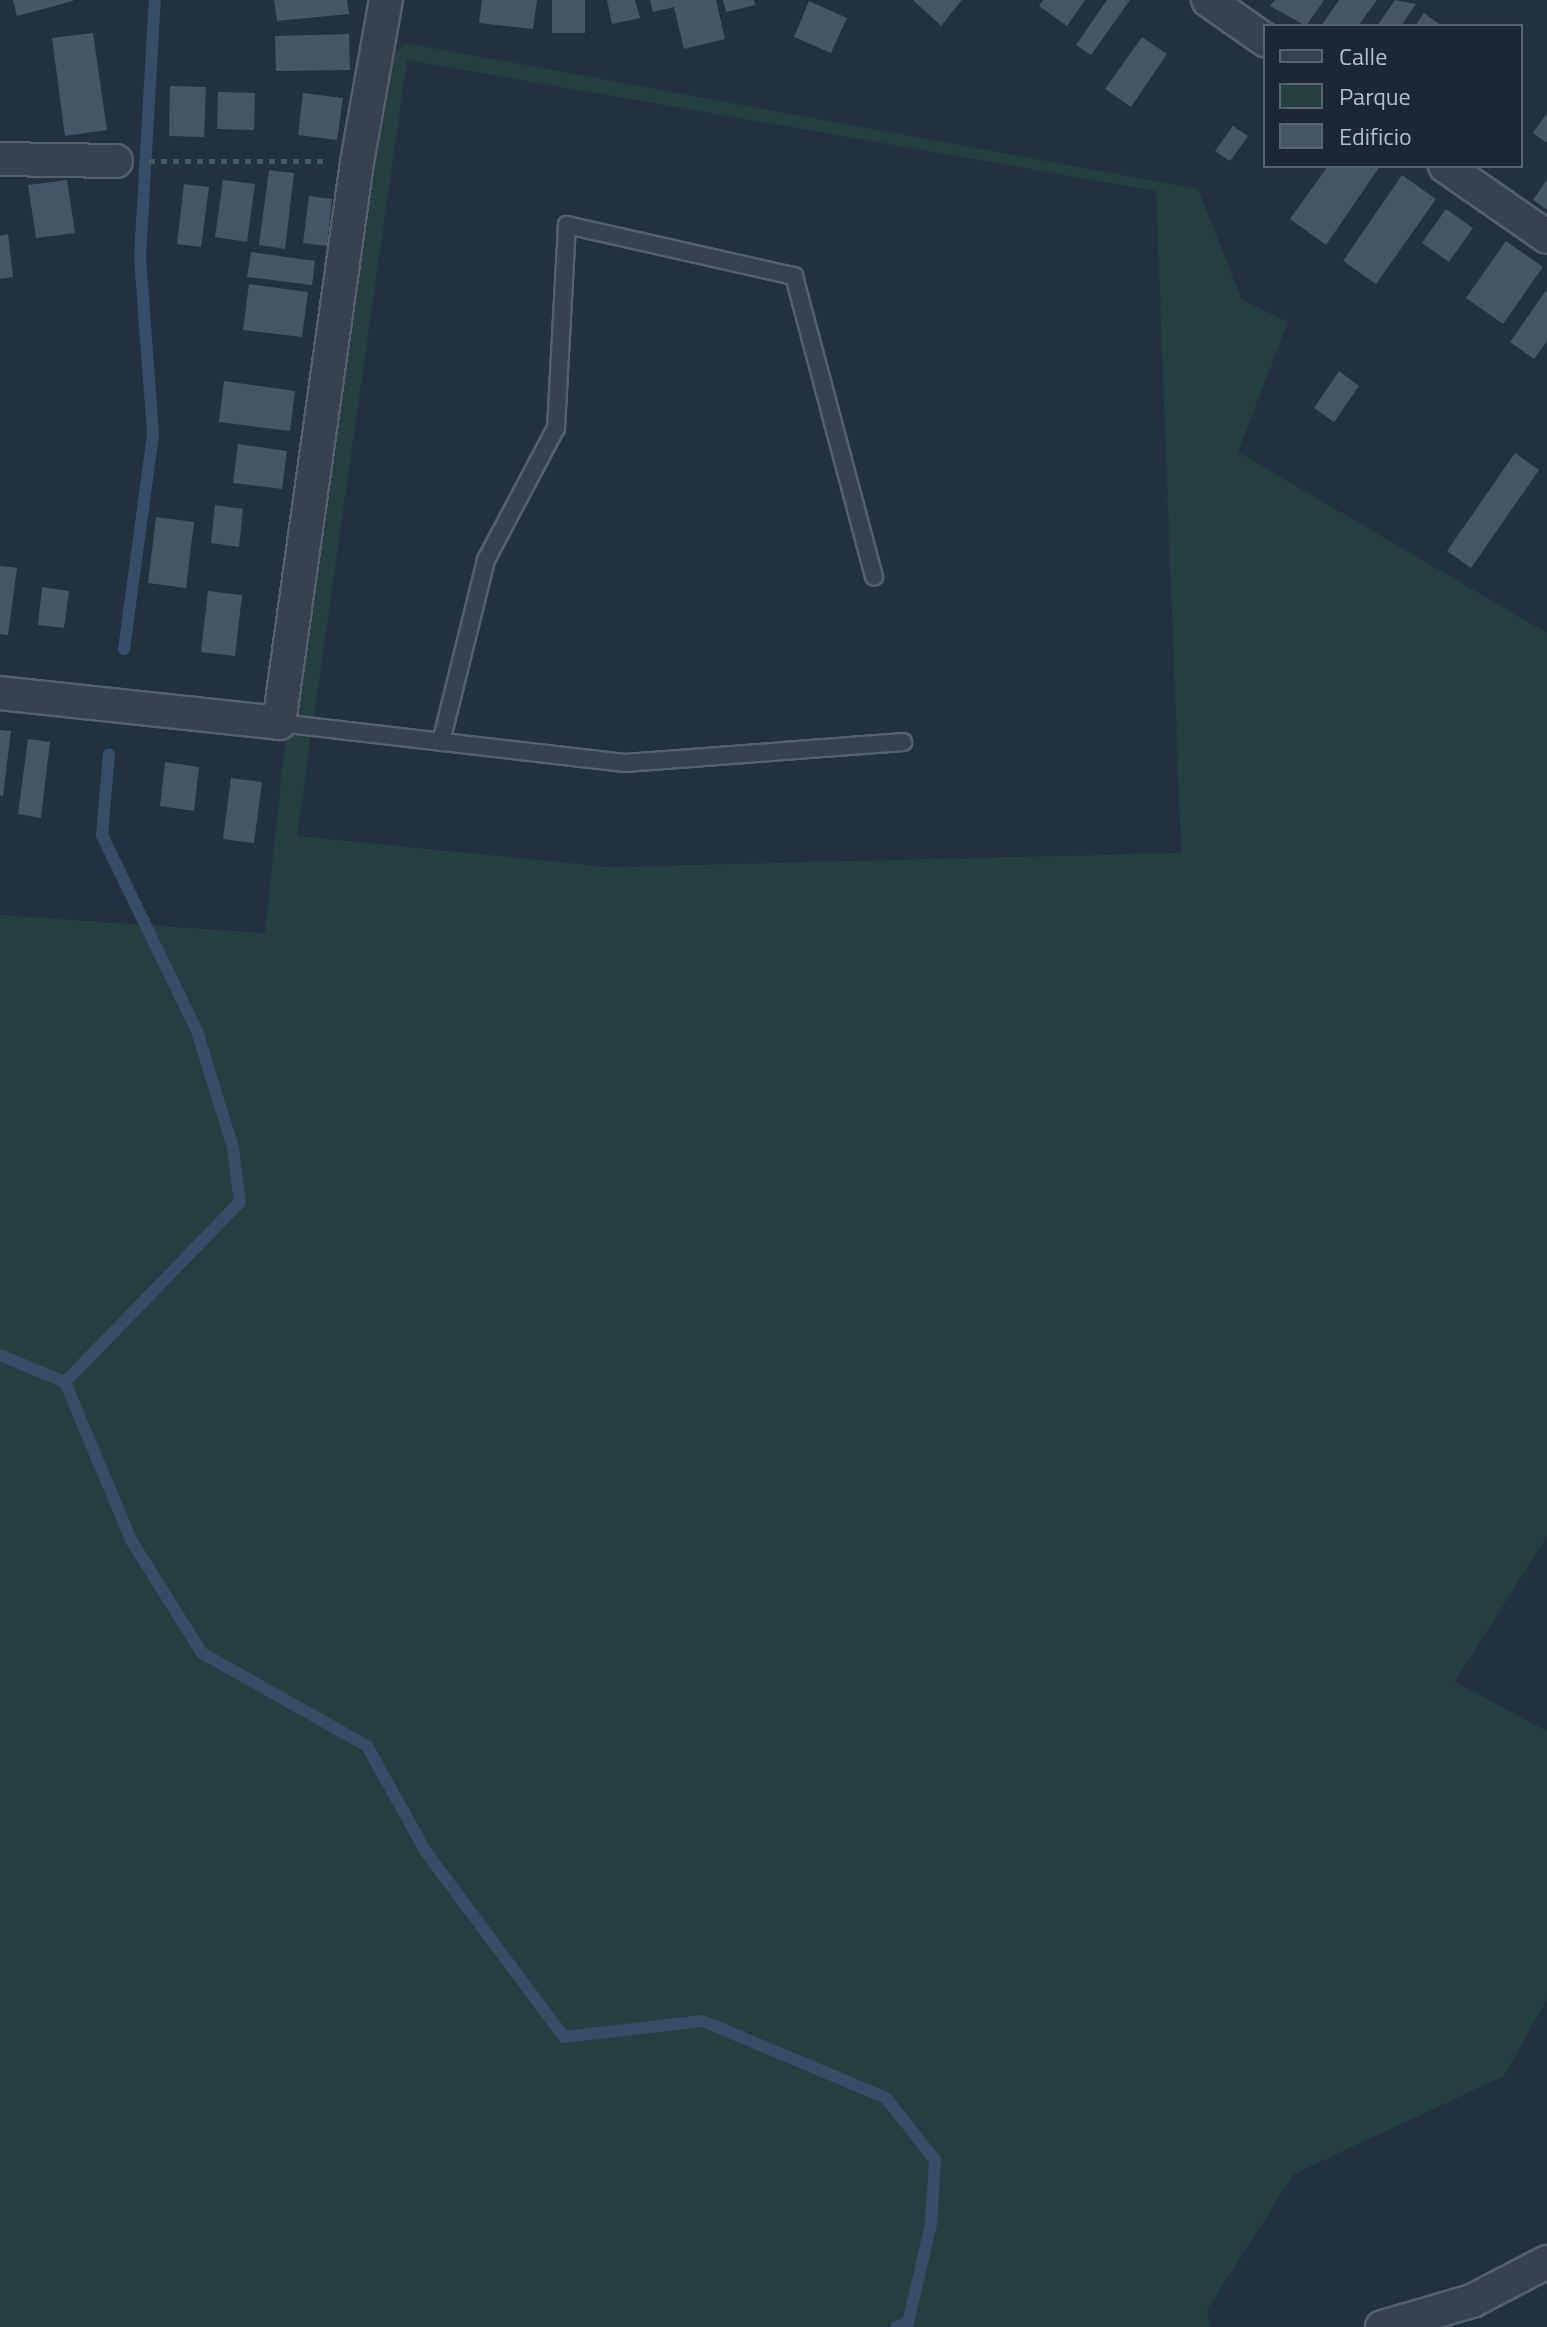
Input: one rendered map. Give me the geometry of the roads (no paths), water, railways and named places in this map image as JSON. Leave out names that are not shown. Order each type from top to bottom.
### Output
[{"type":"street","points":[[0,693],[279,723],[357,162],[386,0]]},
{"type":"street","points":[[1208,0],[1263,39]]},
{"type":"street","points":[[0,159],[116,161]]},
{"type":"street","points":[[1448,168],[1547,237]]},
{"type":"street","points":[[1382,2327],[1472,2301],[1547,2262]]},
{"type":"lane","points":[[441,742],[486,560],[556,428],[567,225],[794,276],[874,577]]},
{"type":"lane","points":[[279,723],[625,763],[903,742]]},
{"type":"waterway","points":[[124,649],[153,434],[140,257],[155,0]]},
{"type":"waterway","points":[[65,1382],[240,1202],[233,1148],[197,1031],[102,835],[109,754]]},
{"type":"waterway","points":[[0,1355],[65,1382],[131,1540],[202,1653],[367,1746],[426,1852],[564,2037],[703,2021],[886,2098],[935,2160],[931,2224],[908,2323],[896,2327]]}]
